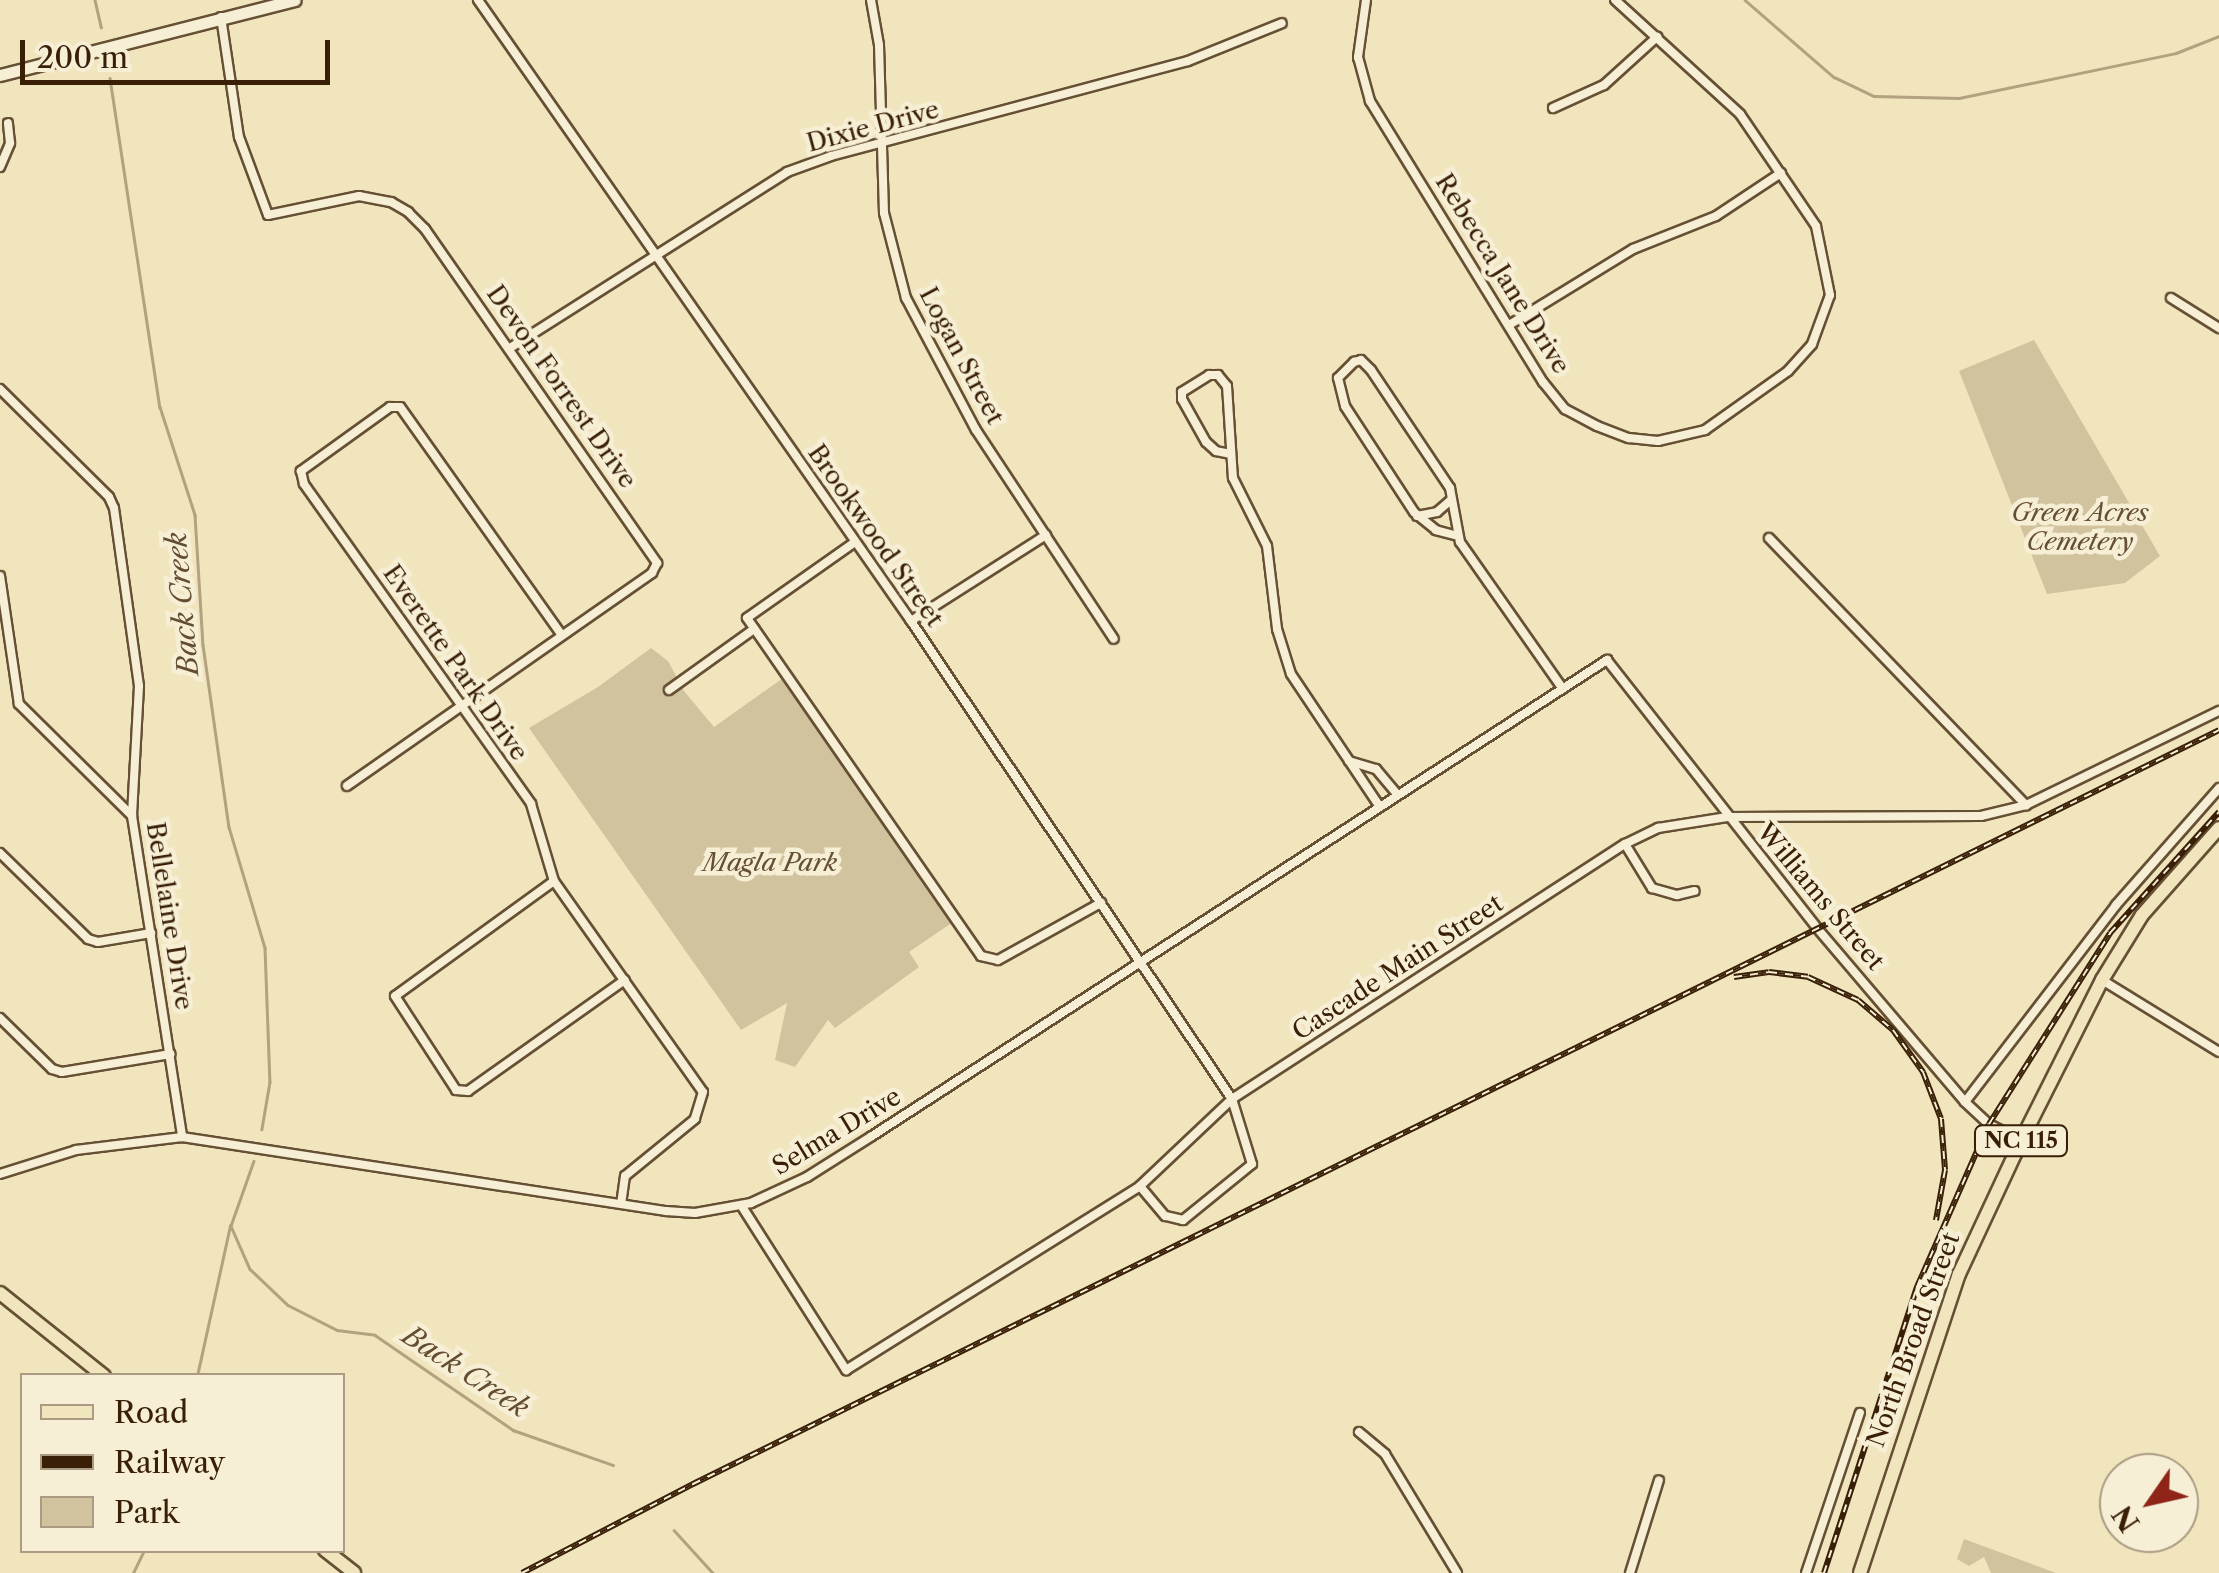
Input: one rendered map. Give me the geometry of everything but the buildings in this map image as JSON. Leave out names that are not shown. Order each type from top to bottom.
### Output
[{"type":"main road","points":[[0,75],[292,1]]},
{"type":"main road","name":"North Broad Street","points":[[1860,1573],[1958,1274],[2021,1142],[2102,980],[2142,915],[2219,828]]},
{"type":"main road","points":[[0,1293],[100,1373]]},
{"type":"main road","points":[[329,1553],[354,1573]]},
{"type":"street","name":"Brookwood Street","points":[[478,0],[911,621],[1232,1100],[1252,1164],[1184,1220],[1165,1216],[1140,1186]]},
{"type":"street","name":"Logan Street","points":[[871,0],[879,45],[884,213],[906,298],[976,430],[1114,639]]},
{"type":"street","name":"Rebecca Jane Drive","points":[[1366,0],[1358,57],[1370,101],[1509,325],[1565,409],[1630,438],[1658,441],[1704,430],[1788,371],[1812,344],[1830,295],[1816,226],[1740,114],[1615,0]]},
{"type":"street","name":"Devon Forrest Drive","points":[[222,17],[238,137],[268,215],[345,196],[391,202],[426,230],[657,563],[652,573],[347,786]]},
{"type":"street","name":"Dixie Drive","points":[[510,348],[787,172],[1175,65],[1282,23]]},
{"type":"street","points":[[1553,108],[1604,85],[1657,37]]},
{"type":"street","points":[[0,167],[10,143],[8,123]]},
{"type":"street","points":[[1509,325],[1632,249],[1716,216],[1782,173]]},
{"type":"street","points":[[2171,298],[2219,328]]},
{"type":"street","points":[[1458,536],[1436,530],[1416,516],[1338,392],[1340,374],[1354,362],[1361,360],[1371,370],[1450,488],[1458,536],[1562,688]]},
{"type":"street","points":[[1231,454],[1206,442],[1182,399],[1182,392],[1209,375],[1218,376],[1226,386],[1231,454],[1232,478],[1272,564],[1276,629],[1291,674],[1380,808]]},
{"type":"street","name":"Bellelaine Drive","points":[[0,389],[109,497],[114,508],[138,686],[132,816],[182,1137]]},
{"type":"street","name":"Everette Park Drive","points":[[561,634],[400,407],[390,408],[301,471],[304,484],[531,804],[554,881],[698,1083],[703,1102],[695,1119],[634,1165],[626,1176],[620,1203]]},
{"type":"street","points":[[1416,516],[1437,512],[1452,498]]},
{"type":"street","points":[[911,621],[1046,535]]},
{"type":"street","points":[[1769,538],[2026,805]]},
{"type":"street","points":[[855,542],[746,618],[754,630],[981,956],[998,960],[1100,904]]},
{"type":"street","points":[[0,576],[19,704],[132,816]]},
{"type":"street","points":[[669,690],[754,630]]},
{"type":"street","name":"Selma Drive","points":[[0,1174],[76,1150],[136,1139],[182,1137],[620,1203],[694,1212],[741,1205],[807,1177],[1607,660]]},
{"type":"street","name":"Williams Street","points":[[1607,660],[1727,817],[1965,1102],[1989,1124],[2021,1142]]},
{"type":"street","name":"Cascade Main Street","points":[[741,1205],[846,1370],[1140,1186],[1232,1100],[1625,844],[1686,820],[1981,816],[2026,805],[2219,711]]},
{"type":"street","points":[[1349,761],[1376,769],[1398,795]]},
{"type":"street","points":[[1965,1102],[2116,904],[2219,788]]},
{"type":"street","points":[[1625,844],[1652,888],[1677,895],[1695,891]]},
{"type":"street","points":[[0,853],[88,939],[98,942],[151,933]]},
{"type":"street","points":[[554,881],[395,996],[456,1090],[468,1091],[624,980]]},
{"type":"street","points":[[2102,980],[2219,1052]]},
{"type":"street","points":[[0,1018],[52,1068],[62,1072],[170,1054]]},
{"type":"street","points":[[1806,1573],[1860,1413]]},
{"type":"street","points":[[1359,1432],[1385,1454],[1456,1573]]},
{"type":"street","points":[[1630,1573],[1659,1480]]},
{"type":"green space","name":"Green Acres Cemetery","points":[[2034,340],[2160,556],[2125,583],[2047,594],[1959,371]]},
{"type":"green space","name":"Magla Park","points":[[651,648],[668,661],[684,691],[714,727],[786,676],[956,920],[909,952],[919,967],[835,1028],[828,1020],[795,1067],[775,1060],[787,1003],[741,1030],[529,728],[598,687]]},
{"type":"green space","points":[[1964,1539],[2056,1573],[1991,1573],[1984,1557],[1969,1566],[1957,1559]]},
{"type":"waterway","name":"Back Creek","points":[[95,0],[101,27]]},
{"type":"waterway","points":[[1745,0],[1834,77],[1874,96],[1959,98],[2176,53],[2219,36]]},
{"type":"waterway","name":"Back Creek","points":[[110,78],[160,407],[195,515],[203,645],[229,827],[265,948],[270,1082],[262,1129]]},
{"type":"waterway","name":"Back Creek","points":[[254,1161],[231,1226],[250,1269],[288,1305],[337,1330],[375,1335],[513,1430],[613,1465]]},
{"type":"waterway","points":[[198,1373],[230,1226]]},
{"type":"waterway","name":"Back Creek","points":[[674,1530],[713,1573]]},
{"type":"waterway","points":[[133,1573],[143,1553]]},
{"type":"railway","points":[[522,1573],[693,1484],[2219,730]]},
{"type":"railway","points":[[1824,1573],[1917,1287],[1989,1124],[2110,933],[2219,812]]},
{"type":"railway","points":[[1734,977],[1769,972],[1808,977],[1858,1000],[1893,1030],[1923,1072],[1941,1119],[1945,1170],[1936,1220]]}]
